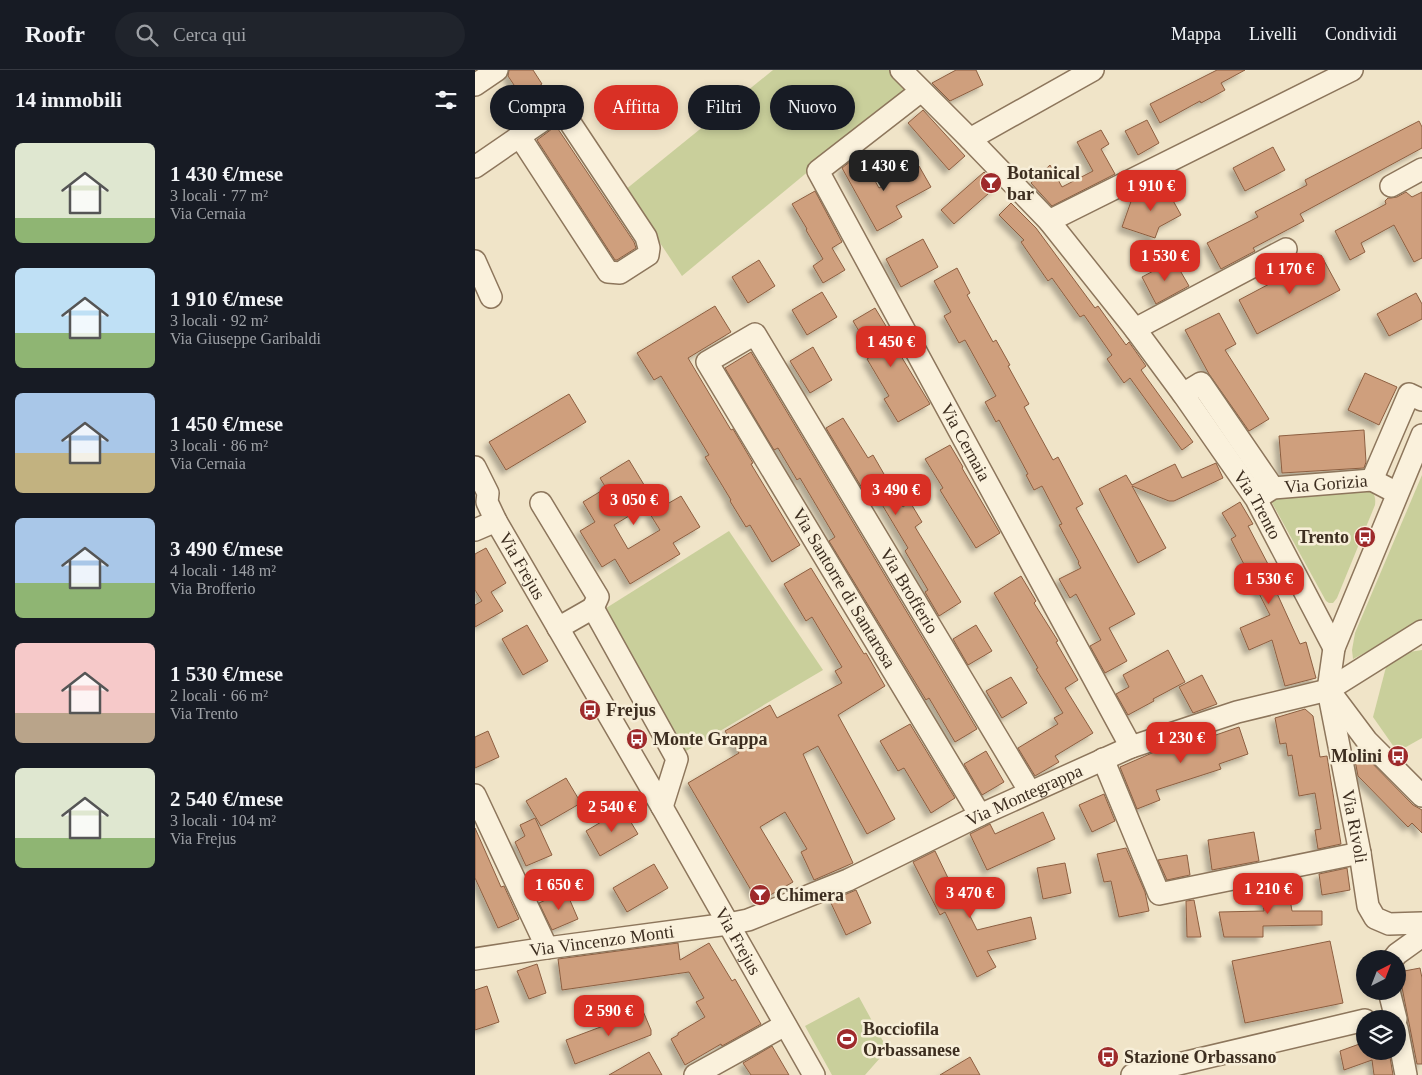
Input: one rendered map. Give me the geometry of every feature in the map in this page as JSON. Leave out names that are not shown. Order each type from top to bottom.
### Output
[{"type":"street","points":[[475,85],[497,70]]},
{"type":"street","name":"Via Trento","points":[[901,70],[1049,221],[1135,329],[1183,394],[1265,494],[1334,648]]},
{"type":"street","points":[[970,139],[1093,70]]},
{"type":"street","points":[[1049,221],[1352,70]]},
{"type":"street","name":"Via Cernaia","points":[[921,91],[818,171],[1131,748]]},
{"type":"street","points":[[475,167],[555,112],[561,113],[569,121],[646,237],[649,248],[647,256],[620,273],[608,272],[520,137]]},
{"type":"street","points":[[1391,186],[1422,169]]},
{"type":"street","points":[[1135,329],[1286,249]]},
{"type":"street","points":[[475,261],[491,297]]},
{"type":"street","name":"Via Brofferio","points":[[707,362],[755,334],[1030,792]]},
{"type":"street","name":"Via Santorre di Santarosa","points":[[707,362],[980,815]]},
{"type":"street","points":[[1372,480],[1409,394],[1422,400]]},
{"type":"street","name":"Via Rivoli","points":[[1422,435],[1334,648],[1328,690],[1368,906],[1375,918],[1389,924],[1422,923]]},
{"type":"street","name":"Via Frejus","points":[[475,467],[488,493],[486,504],[663,807],[814,1075]]},
{"type":"street","name":"Via Gorizia","points":[[1265,494],[1372,480],[1397,493]]},
{"type":"street","points":[[475,530],[486,504]]},
{"type":"street","points":[[541,504],[598,597],[593,608],[558,628]]},
{"type":"street","points":[[593,608],[677,759],[663,807]]},
{"type":"street","name":"Via Montegrappa","points":[[728,924],[748,920],[848,880],[980,815],[1131,748],[1237,712],[1328,690],[1422,631]]},
{"type":"street","points":[[1328,690],[1367,741],[1422,796]]},
{"type":"street","points":[[1103,759],[1159,894],[1359,853]]},
{"type":"street","points":[[475,795],[547,948]]},
{"type":"street","name":"Via Vincenzo Monti","points":[[475,958],[728,924]]},
{"type":"street","points":[[1403,950],[1422,936]]},
{"type":"street","points":[[1132,1075],[1168,1071],[1356,1022]]},
{"type":"street","points":[[695,1075],[785,1025]]},
{"type":"street","points":[[1403,1060],[1406,1075]]},
{"type":"green space","points":[[773,70],[892,70],[909,88],[682,276],[625,190],[699,130],[760,130],[760,85],[754,85]]},
{"type":"green space","points":[[1422,475],[1422,620],[1399,635],[1353,659],[1352,650],[1355,633]]},
{"type":"green space","points":[[1367,488],[1374,495],[1375,505],[1337,598],[1333,603],[1329,603],[1326,601],[1271,501],[1272,498]]},
{"type":"green space","points":[[729,531],[823,670],[681,754],[603,610]]},
{"type":"green space","points":[[1422,650],[1422,738],[1406,747],[1394,747],[1373,717],[1386,667],[1409,652]]},
{"type":"green space","name":"Bocciofila Orbassanese","points":[[859,997],[889,1052],[880,1058],[865,1075],[832,1075],[805,1026]]},
{"type":"building","points":[[509,70],[533,70],[542,84],[514,85],[508,76]]},
{"type":"building","points":[[956,70],[976,70],[983,85],[950,101],[932,83]]},
{"type":"building","points":[[1217,70],[1245,70],[1221,83],[1225,90],[1201,103],[1200,101],[1160,123],[1150,104]]},
{"type":"building","points":[[923,110],[965,156],[949,170],[908,123]]},
{"type":"building","points":[[1147,120],[1159,143],[1138,155],[1125,131]]},
{"type":"building","points":[[1419,121],[1422,127],[1422,148],[1300,214],[1304,221],[1253,248],[1255,251],[1221,269],[1207,243],[1258,217],[1255,212],[1307,185],[1305,180]]},
{"type":"building","points":[[551,130],[559,130],[634,242],[636,248],[615,260],[537,140]]},
{"type":"building","points":[[1101,130],[1109,144],[1101,149],[1115,174],[1052,206],[1031,183],[1050,165],[1062,187],[1093,171],[1077,142]]},
{"type":"building","points":[[1273,147],[1285,170],[1245,191],[1233,168]]},
{"type":"building","points":[[860,154],[879,188],[919,166],[931,187],[896,206],[902,217],[877,231],[842,168]]},
{"type":"building","points":[[984,172],[997,186],[954,224],[941,210]]},
{"type":"building","points":[[1165,186],[1181,215],[1159,227],[1155,238],[1122,227],[1134,193],[1144,197]]},
{"type":"building","points":[[815,191],[842,242],[832,248],[845,270],[823,283],[813,266],[823,259],[792,204]]},
{"type":"building","points":[[1406,192],[1412,197],[1422,192],[1422,258],[1414,262],[1394,225],[1361,243],[1365,252],[1350,260],[1335,231],[1386,204],[1385,201],[1388,198],[1397,197]]},
{"type":"building","points":[[1011,203],[1036,228],[1095,308],[1098,306],[1126,345],[1129,342],[1146,366],[1141,370],[1193,442],[1182,450],[1130,378],[1124,383],[1107,359],[1112,355],[1084,315],[1080,317],[1052,278],[1048,281],[1021,242],[1024,240],[999,215]]},
{"type":"building","points":[[923,239],[938,267],[901,287],[886,259]]},
{"type":"building","points":[[1321,255],[1340,290],[1257,334],[1239,300]]},
{"type":"building","points":[[759,260],[775,286],[748,303],[732,277]]},
{"type":"building","points":[[1174,260],[1189,286],[1156,304],[1142,277]]},
{"type":"building","points":[[957,268],[970,293],[967,295],[993,342],[996,340],[1029,404],[1024,407],[1053,460],[1058,457],[1083,504],[1076,508],[1135,614],[1109,628],[1127,661],[1105,673],[1090,646],[1101,640],[1076,594],[1070,598],[1059,579],[1081,568],[1059,525],[1062,524],[1042,486],[1034,490],[1026,475],[1028,474],[999,420],[996,422],[985,402],[996,396],[965,340],[959,343],[944,316],[951,312],[934,281]]},
{"type":"building","points":[[822,292],[837,317],[807,335],[792,310]]},
{"type":"building","points":[[1416,293],[1422,304],[1422,319],[1389,336],[1377,314]]},
{"type":"building","points":[[715,306],[731,332],[688,358],[731,430],[733,429],[753,463],[751,464],[800,545],[772,562],[750,525],[746,527],[730,501],[705,457],[709,455],[661,376],[654,380],[637,353]]},
{"type":"building","points":[[875,308],[889,331],[887,333],[930,404],[898,422],[884,399],[889,396],[867,359],[873,355],[853,321]]},
{"type":"building","points":[[1219,313],[1236,344],[1225,350],[1269,419],[1249,431],[1209,374],[1185,330]]},
{"type":"building","points":[[813,347],[832,380],[810,393],[790,361]]},
{"type":"building","points":[[751,352],[977,729],[955,742],[929,698],[926,700],[829,541],[835,537],[800,478],[797,480],[778,448],[774,450],[725,368]]},
{"type":"building","points":[[1365,373],[1397,387],[1379,425],[1348,410]]},
{"type":"building","points":[[569,394],[586,422],[506,470],[489,442]]},
{"type":"building","points":[[843,418],[868,458],[873,455],[903,507],[910,502],[922,522],[915,527],[961,602],[939,616],[925,592],[928,590],[905,551],[908,548],[878,498],[871,503],[826,428]]},
{"type":"building","points":[[1364,430],[1366,462],[1364,468],[1282,473],[1279,436]]},
{"type":"building","points":[[950,445],[1000,533],[976,548],[940,490],[943,488],[925,459]]},
{"type":"building","points":[[629,460],[646,488],[621,503],[629,516],[614,525],[628,549],[660,530],[650,514],[681,496],[700,527],[673,543],[680,554],[630,584],[615,559],[602,567],[580,531],[595,522],[583,502],[606,488],[600,478]]},
{"type":"building","points":[[1216,463],[1223,478],[1174,501],[1169,501],[1132,486],[1166,548],[1138,563],[1099,489],[1126,475],[1132,485],[1175,464],[1182,478]]},
{"type":"building","points":[[1240,502],[1253,524],[1248,526],[1280,587],[1275,589],[1300,644],[1306,642],[1316,678],[1285,686],[1272,640],[1249,650],[1240,628],[1270,615],[1231,539],[1236,536],[1222,513]]},
{"type":"building","points":[[486,548],[506,583],[491,592],[503,611],[475,627],[475,605],[482,601],[475,590],[475,554]]},
{"type":"building","points":[[811,568],[885,686],[838,715],[895,819],[867,834],[818,746],[803,754],[853,863],[814,880],[801,852],[807,849],[785,812],[760,827],[793,882],[758,902],[688,783],[739,753],[725,731],[770,705],[777,718],[842,683],[835,671],[842,667],[812,617],[806,621],[784,584]]},
{"type":"building","points":[[1021,576],[1036,601],[1034,603],[1058,641],[1056,642],[1078,680],[1065,688],[1093,733],[1055,756],[1059,762],[1035,776],[1018,748],[1058,724],[1054,718],[1063,713],[994,593]]},
{"type":"building","points":[[527,625],[548,661],[523,675],[502,639]]},
{"type":"building","points":[[976,625],[992,651],[968,665],[953,639]]},
{"type":"building","points":[[1168,650],[1185,682],[1128,715],[1116,694],[1129,687],[1123,675]]},
{"type":"building","points":[[1202,675],[1217,704],[1193,713],[1179,687]]},
{"type":"building","points":[[1011,677],[1027,703],[1002,718],[986,691]]},
{"type":"building","points":[[1305,709],[1313,716],[1320,757],[1327,756],[1341,844],[1318,849],[1315,830],[1321,829],[1315,793],[1299,796],[1292,755],[1288,756],[1286,743],[1280,744],[1275,718]]},
{"type":"building","points":[[910,724],[955,798],[931,813],[904,768],[898,771],[880,741]]},
{"type":"building","points":[[1239,727],[1248,754],[1219,764],[1221,769],[1156,790],[1160,800],[1137,809],[1120,767],[1152,753],[1209,734],[1210,737]]},
{"type":"building","points":[[488,731],[499,757],[475,768],[475,737]]},
{"type":"building","points":[[986,751],[1004,782],[982,795],[964,764]]},
{"type":"building","points":[[1362,753],[1413,805],[1422,810],[1422,833],[1412,823],[1408,827],[1358,776],[1355,760]]},
{"type":"building","points":[[566,778],[581,803],[541,826],[526,801]]},
{"type":"building","points":[[1104,794],[1115,821],[1092,832],[1079,805]]},
{"type":"building","points":[[623,809],[638,834],[600,856],[586,831]]},
{"type":"building","points":[[1043,812],[1055,839],[987,870],[970,834],[990,824],[995,834]]},
{"type":"building","points":[[535,818],[552,855],[526,866],[515,842],[525,836],[520,825]]},
{"type":"building","points":[[475,828],[501,887],[504,886],[519,919],[498,928],[475,878]]},
{"type":"building","points":[[1254,832],[1259,861],[1212,870],[1208,840]]},
{"type":"building","points":[[1126,848],[1145,892],[1149,911],[1119,917],[1111,881],[1104,882],[1097,854]]},
{"type":"building","points":[[935,851],[961,905],[964,904],[977,930],[1031,917],[1036,939],[987,951],[996,967],[977,977],[945,912],[940,915],[913,862]]},
{"type":"building","points":[[1187,855],[1190,875],[1167,880],[1158,860]]},
{"type":"building","points":[[1065,863],[1071,893],[1043,899],[1037,868]]},
{"type":"building","points":[[654,864],[668,888],[627,912],[613,888]]},
{"type":"building","points":[[1347,868],[1350,890],[1322,895],[1319,874]]},
{"type":"building","points":[[1287,881],[1292,911],[1322,911],[1322,925],[1263,926],[1263,937],[1224,937],[1219,912],[1264,911],[1260,886]]},
{"type":"building","points":[[856,890],[871,923],[846,935],[830,901]]},
{"type":"building","points":[[566,891],[578,919],[552,930],[539,903]]},
{"type":"building","points":[[1194,900],[1201,937],[1187,937],[1186,901]]},
{"type":"building","points":[[1330,941],[1343,1003],[1245,1023],[1232,961]]},
{"type":"building","points":[[678,943],[680,960],[709,943],[732,981],[735,979],[761,1024],[685,1065],[671,1039],[705,1017],[696,1002],[704,998],[689,972],[562,990],[558,959]]},
{"type":"building","points":[[537,964],[546,993],[529,999],[517,971]]},
{"type":"building","points":[[1420,968],[1422,978],[1422,1064],[1417,1064],[1404,1000],[1406,1000],[1406,971]]},
{"type":"building","points":[[487,986],[499,1022],[475,1030],[475,990]]},
{"type":"building","points":[[643,1011],[651,1030],[651,1035],[575,1064],[566,1040]]},
{"type":"building","points":[[1356,1045],[1356,1060],[1372,1060],[1344,1070],[1340,1051]]},
{"type":"building","points":[[772,1046],[789,1075],[751,1075],[743,1063]]},
{"type":"building","points":[[649,1052],[662,1075],[609,1075]]},
{"type":"building","points":[[970,1057],[980,1075],[940,1075]]},
{"type":"building","points":[[1372,1060],[1390,1060],[1393,1075],[1374,1075]]},
{"type":"place","name":"Botanical bar","points":[[991,183]]},
{"type":"place","name":"Trento","points":[[1365,537]]},
{"type":"place","name":"Frejus","points":[[590,710]]},
{"type":"place","name":"Monte Grappa","points":[[637,739]]},
{"type":"place","name":"Molini","points":[[1398,756]]},
{"type":"place","name":"Chimera","points":[[760,895]]},
{"type":"place","name":"Bocciofila Orbassanese","points":[[847,1039]]},
{"type":"place","name":"Stazione Orbassano","points":[[1108,1057]]}]
